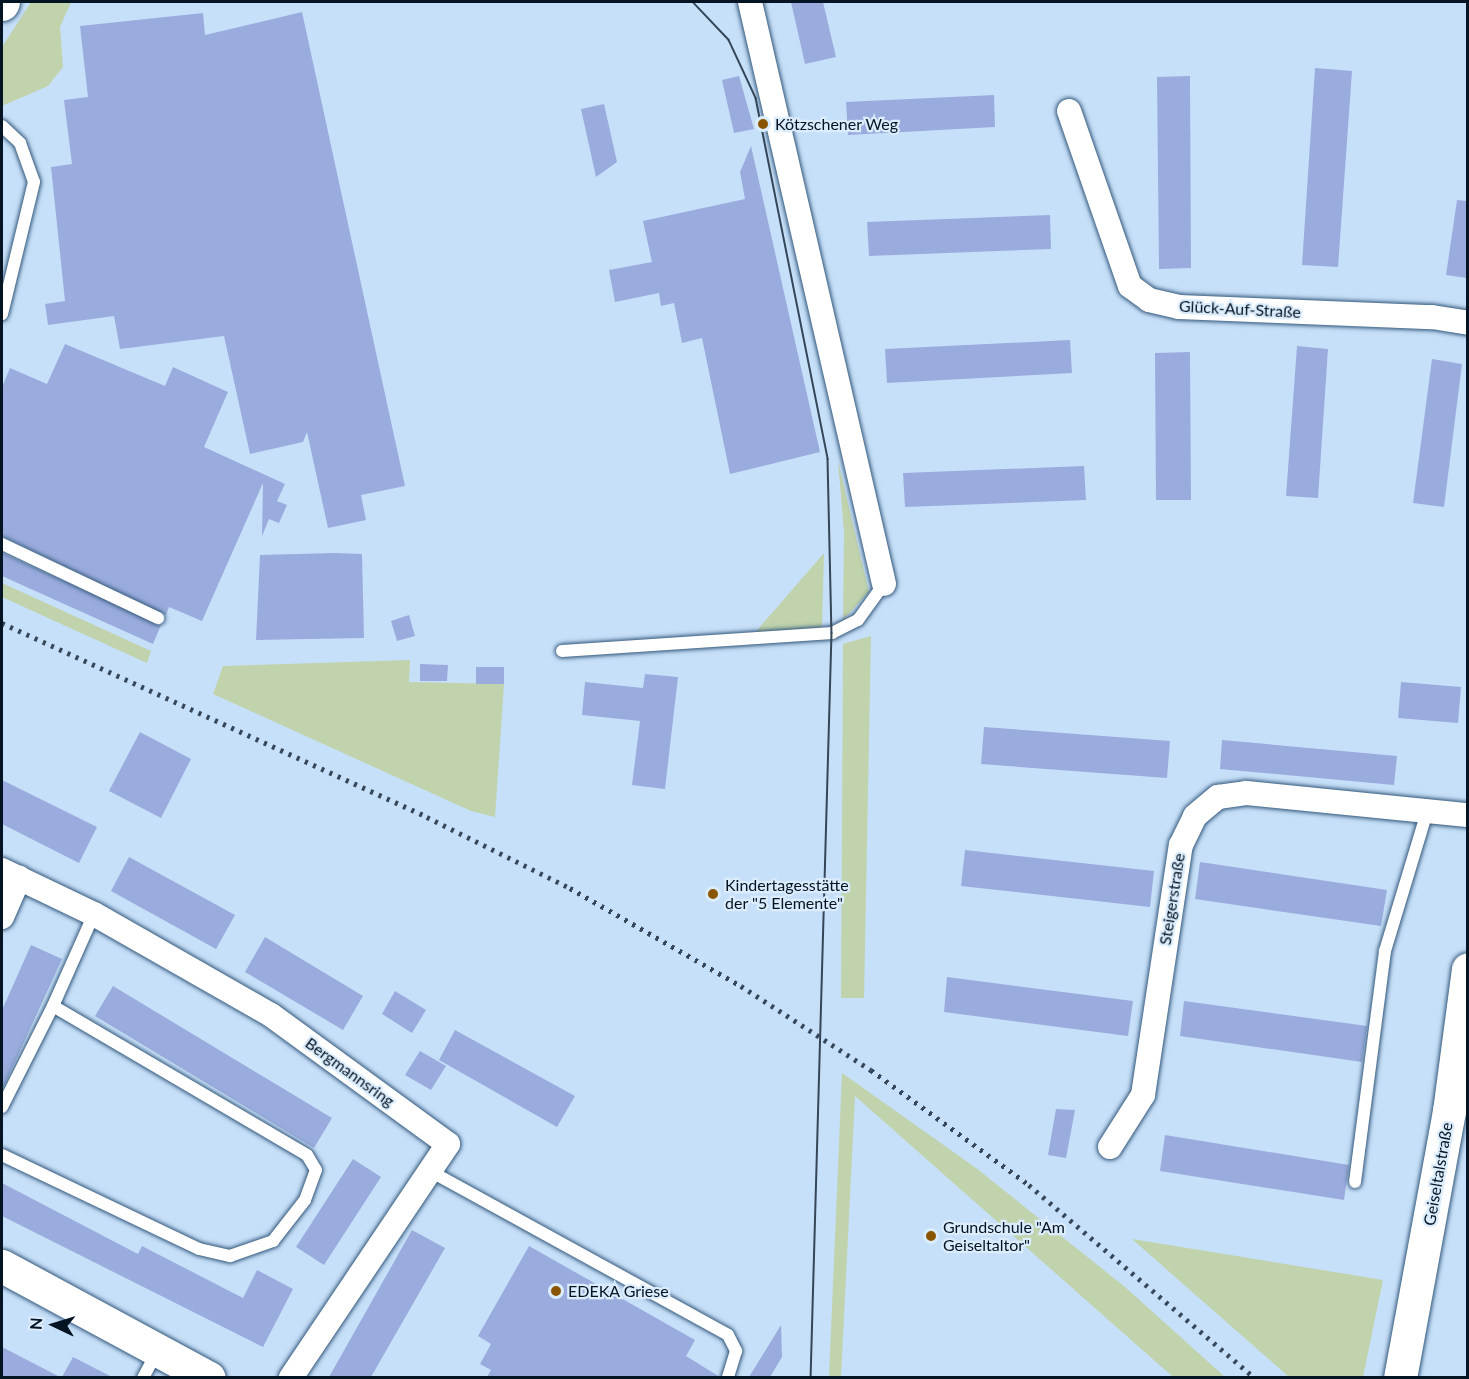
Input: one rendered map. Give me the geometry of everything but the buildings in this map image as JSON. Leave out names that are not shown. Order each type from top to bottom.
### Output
[{"type":"street","points":[[750,2],[884,584]]},
{"type":"street","name":"Glück-Auf-Straße","points":[[1069,111],[1130,286],[1149,300],[1179,307],[1432,317],[1467,323]]},
{"type":"street","name":"Steigerstraße","points":[[1110,1147],[1143,1095],[1181,845],[1196,816],[1218,797],[1246,793],[1467,815]]},
{"type":"street","points":[[2,917],[10,874]]},
{"type":"street","name":"Bergmannsring","points":[[10,874],[94,914],[271,1014],[448,1144],[291,1377]]},
{"type":"street","name":"Geiseltalstraße","points":[[1400,1377],[1449,1111],[1467,969]]},
{"type":"street","points":[[2,1266],[209,1377]]},
{"type":"lane","points":[[2,126],[20,143],[34,182],[2,314]]},
{"type":"lane","points":[[2,544],[158,618]]},
{"type":"lane","points":[[562,651],[832,633],[858,620],[884,584]]},
{"type":"lane","points":[[1355,1182],[1385,951],[1427,812]]},
{"type":"lane","points":[[2,1107],[53,1006],[94,914]]},
{"type":"lane","points":[[2,1155],[199,1249],[230,1256],[273,1241],[305,1200],[316,1170],[293,1146],[53,1006]]},
{"type":"lane","points":[[430,1171],[728,1335],[736,1351],[728,1377]]},
{"type":"lane","points":[[143,1377],[159,1349]]},
{"type":"green space","points":[[31,2],[71,2],[60,27],[63,67],[48,86],[2,106],[2,47]]},
{"type":"green space","points":[[838,461],[869,592],[843,620],[844,532]]},
{"type":"green space","points":[[824,553],[822,627],[753,635]]},
{"type":"green space","points":[[2,583],[151,651],[147,663],[2,597]]},
{"type":"green space","points":[[871,636],[864,998],[841,998],[843,644]]},
{"type":"green space","points":[[410,660],[409,682],[504,684],[495,817],[471,811],[213,694],[223,666]]},
{"type":"green space","points":[[842,1073],[976,1168],[1125,1287],[1225,1377],[1173,1377],[855,1096],[841,1377],[829,1377]]},
{"type":"green space","points":[[1132,1239],[1383,1280],[1363,1377],[1289,1377]]},
{"type":"tram line","points":[[693,2],[729,40],[756,98],[828,459],[832,633],[811,1378]]},
{"type":"railway","points":[[2,623],[427,817],[570,888],[741,986],[871,1070],[1029,1185],[1255,1378]]},
{"type":"place","name":"Kötzschener Weg","points":[[763,124]]},
{"type":"place","name":"Kindertagesstätte der \"5 Elemente\"","points":[[713,894]]},
{"type":"place","name":"Grundschule \"Am Geiseltaltor\"","points":[[931,1236]]},
{"type":"place","name":"EDEKA Griese","points":[[556,1291]]}]
